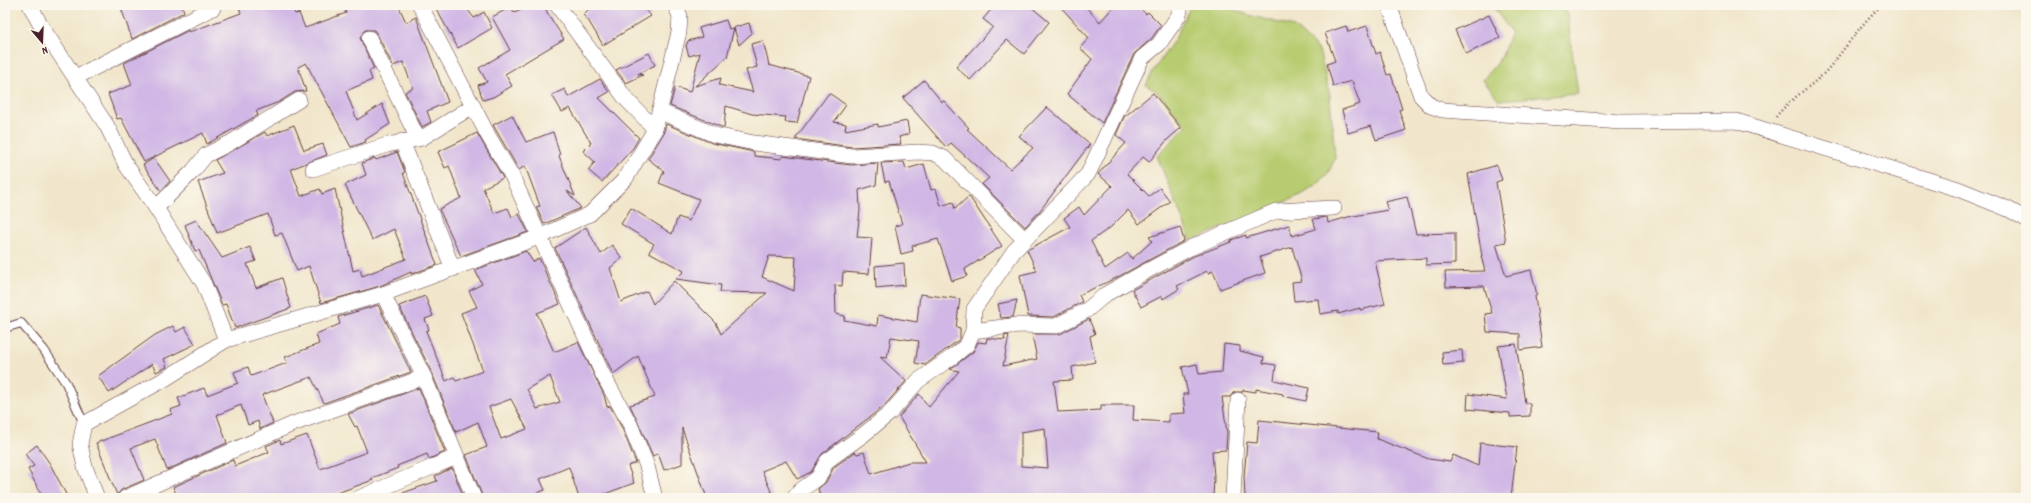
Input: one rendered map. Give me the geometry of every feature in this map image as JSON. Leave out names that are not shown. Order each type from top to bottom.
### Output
[{"type":"street","points":[[30,5],[41,26],[107,126],[126,165],[156,208],[204,284],[226,340]]},
{"type":"street","points":[[420,5],[512,176],[602,373],[630,424],[647,466],[655,498]]},
{"type":"street","points":[[557,5],[626,99],[655,129]]},
{"type":"street","points":[[97,498],[85,467],[80,444],[84,424],[165,379],[226,340],[383,294],[539,237],[590,214],[626,178],[655,129],[679,32],[680,16],[675,5]]},
{"type":"street","points":[[794,498],[801,490],[818,478],[827,461],[858,440],[890,413],[918,381],[956,355],[967,345],[973,331],[974,309],[1024,239],[1088,174],[1142,58],[1159,44],[1180,15],[1181,5]]},
{"type":"street","points":[[1389,5],[1421,96],[1431,106],[1442,110],[1622,122],[1736,121],[1958,189],[2008,208],[2026,220]]},
{"type":"street","points":[[76,77],[213,8]]},
{"type":"street","points":[[369,38],[418,139]]},
{"type":"street","points":[[156,208],[193,171],[206,155],[230,143],[299,100]]},
{"type":"street","points":[[313,169],[402,141],[422,138],[473,106]]},
{"type":"street","points":[[659,111],[715,135],[754,143],[852,156],[932,153],[944,158],[1024,239]]},
{"type":"street","points":[[402,141],[453,269]]},
{"type":"street","points":[[973,331],[1018,325],[1056,326],[1087,310],[1106,294],[1145,272],[1190,248],[1242,225],[1276,211],[1334,208]]},
{"type":"street","points":[[383,294],[424,377],[474,498]]},
{"type":"street","points":[[125,498],[293,424],[424,377]]},
{"type":"street","points":[[1233,498],[1238,400]]},
{"type":"street","points":[[360,498],[456,457]]},
{"type":"lane","points":[[5,328],[21,323],[44,350],[66,383],[84,424]]},
{"type":"path","points":[[1766,130],[1782,108],[1827,70],[1871,14],[1882,5]]},
{"type":"green space","points":[[1191,5],[1222,5],[1245,14],[1294,27],[1319,50],[1330,96],[1335,159],[1328,173],[1316,186],[1301,195],[1191,241],[1157,156],[1186,126],[1157,92],[1146,85],[1153,71],[1175,39]]},
{"type":"green space","points":[[1492,5],[1564,5],[1567,13],[1578,94],[1499,100],[1483,80],[1502,56],[1511,32]]},
{"type":"building","points":[[120,5],[182,5],[184,12],[132,39]]},
{"type":"building","points":[[238,5],[291,5],[295,14],[299,13],[305,28],[346,13],[342,5],[398,5],[406,22],[416,17],[448,102],[427,111],[431,122],[422,127],[405,92],[413,88],[403,62],[393,66],[374,30],[365,30],[360,38],[374,69],[369,71],[372,80],[346,91],[357,120],[382,104],[390,124],[365,140],[366,142],[351,147],[306,63],[298,67],[306,91],[295,92],[279,102],[256,111],[258,115],[207,144],[203,133],[144,162],[121,118],[117,119],[108,94],[132,85],[124,63],[189,30],[189,32],[241,13]]},
{"type":"building","points":[[434,5],[464,5],[474,18],[484,12],[492,28],[458,48]]},
{"type":"building","points":[[532,5],[544,5],[564,39],[505,74],[512,86],[493,97],[483,100],[478,85],[487,82],[479,68],[510,50],[492,17],[511,7],[514,12]]},
{"type":"building","points":[[593,5],[642,5],[651,16],[603,45],[588,20],[583,15]]},
{"type":"building","points":[[995,5],[1029,5],[1049,22],[1024,54],[1007,40],[970,80],[956,67],[993,27],[983,19]]},
{"type":"building","points":[[1059,5],[1084,5],[1100,22],[1115,5],[1136,5],[1146,14],[1148,12],[1161,25],[1152,38],[1134,54],[1102,123],[1067,94],[1092,59],[1080,48],[1089,38]]},
{"type":"building","points":[[1489,15],[1500,38],[1466,54],[1455,30]]},
{"type":"building","points":[[726,20],[729,29],[749,23],[752,33],[739,45],[734,28],[727,57],[695,86],[721,78],[719,85],[753,92],[746,70],[757,67],[751,44],[763,41],[769,65],[809,76],[797,123],[785,122],[786,117],[752,114],[726,106],[724,128],[670,106],[675,87],[690,92],[700,53],[689,56],[686,46],[688,41],[702,37],[699,28]]},
{"type":"building","points":[[1346,26],[1348,32],[1367,26],[1376,54],[1380,52],[1387,75],[1391,74],[1402,109],[1399,110],[1406,130],[1376,140],[1371,126],[1348,133],[1342,110],[1360,104],[1352,81],[1333,86],[1327,64],[1335,61],[1325,33]]},
{"type":"building","points":[[649,53],[655,65],[638,74],[643,75],[626,83],[616,70]]},
{"type":"building","points":[[600,79],[609,92],[599,98],[639,138],[633,148],[602,182],[588,170],[595,162],[583,151],[591,143],[570,108],[562,112],[552,95],[565,89],[568,97]]},
{"type":"building","points":[[924,80],[942,102],[944,101],[969,128],[967,129],[1010,169],[1033,148],[1019,136],[1047,107],[1090,144],[1039,212],[1025,227],[982,184],[989,178],[951,143],[946,147],[903,98]]},
{"type":"building","points":[[829,93],[846,105],[834,122],[846,124],[845,130],[878,124],[878,127],[907,121],[909,134],[899,137],[901,144],[852,147],[795,139]]},
{"type":"building","points":[[1153,93],[1181,128],[1167,140],[1149,162],[1143,157],[1127,174],[1149,196],[1160,188],[1170,201],[1139,224],[1128,210],[1111,227],[1091,241],[1105,269],[1128,253],[1132,259],[1152,241],[1149,237],[1180,227],[1184,241],[1116,278],[1079,295],[1082,302],[1054,317],[1028,316],[1020,275],[1037,271],[1027,250],[1070,227],[1064,218],[1079,207],[1084,215],[1112,186],[1098,174],[1126,143],[1116,135],[1124,117]]},
{"type":"building","points":[[512,115],[526,142],[553,132],[560,155],[559,156],[575,196],[567,191],[581,208],[544,224],[536,207],[540,206],[525,166],[519,170],[493,125]]},
{"type":"building","points":[[666,124],[712,143],[754,152],[754,156],[782,159],[782,156],[851,165],[878,163],[876,185],[859,190],[860,210],[857,237],[872,238],[869,274],[843,272],[842,286],[835,285],[836,314],[845,316],[844,320],[877,326],[878,315],[917,322],[920,294],[960,299],[956,327],[960,328],[960,339],[925,365],[915,363],[919,341],[891,337],[887,358],[880,357],[906,381],[884,406],[822,454],[811,472],[797,479],[786,461],[762,471],[774,498],[707,498],[682,428],[682,464],[664,470],[658,453],[653,456],[630,405],[655,397],[638,356],[613,374],[555,248],[586,227],[601,254],[612,245],[622,258],[610,268],[621,302],[647,291],[653,304],[674,281],[716,323],[721,334],[767,293],[720,292],[721,285],[676,279],[684,271],[649,252],[654,244],[621,224],[631,208],[672,234],[678,217],[689,221],[699,199],[659,183],[664,171],[648,159],[663,134]],"holes":[[[769,256],[796,257],[794,291],[762,277]]]},
{"type":"building","points":[[294,125],[304,150],[323,144],[327,155],[291,169],[301,196],[320,189],[322,194],[335,189],[353,271],[360,269],[362,276],[406,259],[394,229],[372,240],[345,185],[366,175],[362,163],[375,158],[376,160],[397,152],[405,172],[403,173],[437,265],[411,274],[411,272],[380,286],[321,303],[309,266],[297,271],[282,233],[275,235],[268,214],[217,233],[198,182],[223,173],[215,160],[265,132],[267,136]]},
{"type":"building","points":[[477,133],[503,178],[483,188],[494,213],[508,208],[512,217],[519,214],[528,232],[461,256],[439,209],[461,198],[449,166],[445,168],[438,152]]},
{"type":"building","points":[[154,158],[170,181],[161,191],[143,165]]},
{"type":"building","points":[[904,162],[906,169],[924,164],[931,190],[936,189],[941,206],[953,202],[955,209],[969,196],[1002,246],[965,269],[967,276],[952,281],[938,239],[912,246],[913,251],[901,254],[895,226],[902,224],[889,181],[885,182],[881,163]]},
{"type":"building","points":[[1497,165],[1502,180],[1496,182],[1506,242],[1496,244],[1506,276],[1531,270],[1537,295],[1535,296],[1542,347],[1520,350],[1520,334],[1487,332],[1485,314],[1492,313],[1484,286],[1446,287],[1445,272],[1485,271],[1481,256],[1468,174]]},
{"type":"building","points":[[1407,197],[1416,234],[1455,233],[1455,264],[1426,265],[1426,258],[1375,261],[1385,304],[1360,310],[1360,308],[1338,314],[1338,311],[1320,314],[1318,299],[1294,301],[1292,282],[1302,281],[1292,247],[1260,257],[1265,273],[1220,289],[1213,271],[1208,273],[1207,271],[1177,286],[1179,289],[1163,299],[1162,296],[1141,307],[1132,290],[1194,256],[1231,242],[1231,240],[1246,235],[1246,238],[1289,225],[1292,236],[1316,229],[1313,219],[1327,217],[1328,223],[1348,217],[1388,210],[1385,202]]},
{"type":"building","points":[[196,220],[222,258],[250,247],[256,261],[247,264],[256,288],[282,278],[291,308],[235,328],[226,304],[222,305],[199,250],[195,251],[185,225]]},
{"type":"building","points":[[526,251],[533,262],[539,258],[560,304],[537,313],[554,352],[578,342],[604,395],[607,407],[610,406],[622,428],[636,463],[628,466],[634,483],[594,498],[579,498],[569,467],[540,479],[545,490],[535,494],[536,498],[483,498],[466,455],[487,447],[478,422],[456,432],[432,373],[399,306],[425,296],[433,316],[425,319],[429,330],[426,331],[446,381],[454,377],[456,381],[483,371],[461,313],[477,307],[469,291],[482,284],[475,270]],"holes":[[[550,376],[560,402],[537,409],[527,389]],[[511,399],[527,429],[501,439],[489,407]]]},
{"type":"building","points":[[904,263],[905,285],[876,288],[875,266]]},
{"type":"building","points":[[1017,300],[1013,317],[1001,318],[998,304]]},
{"type":"building","points":[[378,305],[411,372],[324,403],[311,377],[262,395],[273,423],[260,429],[258,421],[248,425],[241,405],[217,415],[227,443],[167,470],[155,439],[131,448],[144,480],[121,490],[117,495],[96,443],[172,414],[170,410],[181,406],[178,398],[204,388],[207,395],[238,383],[234,372],[248,367],[251,376],[287,363],[285,357],[319,344],[316,334],[340,324],[338,317]]},
{"type":"building","points":[[1089,319],[1095,334],[1090,336],[1095,362],[1072,367],[1073,380],[1054,381],[1058,412],[1101,410],[1101,405],[1134,405],[1133,420],[1169,422],[1169,414],[1185,413],[1183,394],[1188,394],[1182,367],[1197,364],[1199,374],[1222,372],[1224,344],[1240,346],[1240,351],[1264,357],[1263,363],[1276,365],[1274,380],[1309,388],[1306,401],[1283,396],[1283,394],[1256,389],[1256,392],[1243,390],[1243,392],[1234,392],[1230,397],[1222,397],[1227,433],[1226,450],[1212,451],[1214,477],[1213,498],[821,498],[818,489],[826,482],[834,467],[855,452],[857,454],[864,452],[871,474],[909,462],[926,462],[899,417],[919,394],[929,407],[959,371],[950,369],[973,352],[978,342],[986,343],[987,338],[1005,340],[1004,336],[1009,335],[1003,366],[1037,359],[1032,334],[1060,334]],"holes":[[[1045,428],[1048,468],[1021,466],[1021,432]]]},
{"type":"building","points":[[173,326],[176,332],[185,327],[195,344],[164,359],[167,367],[156,372],[152,364],[109,393],[98,376],[155,335]]},
{"type":"building","points":[[1516,344],[1525,403],[1530,403],[1530,416],[1510,417],[1510,413],[1467,409],[1468,394],[1507,399],[1498,346]]},
{"type":"building","points":[[1462,350],[1463,363],[1443,365],[1442,352]]},
{"type":"building","points":[[419,388],[445,452],[429,459],[427,454],[397,466],[398,468],[372,478],[373,480],[323,498],[178,498],[173,487],[233,460],[235,466],[269,452],[266,446],[280,440],[281,444],[307,435],[320,469],[367,452],[357,426],[355,427],[348,414]]},
{"type":"building","points":[[1259,420],[1378,432],[1377,439],[1429,459],[1450,462],[1453,455],[1478,466],[1480,443],[1517,447],[1511,498],[1353,496],[1353,498],[1245,498],[1244,477],[1247,442],[1257,443]]},
{"type":"building","points":[[37,445],[50,464],[68,498],[43,498],[28,469],[34,466],[25,454]]},
{"type":"building","points":[[452,468],[464,498],[394,498],[394,496],[437,481],[435,476]]}]
